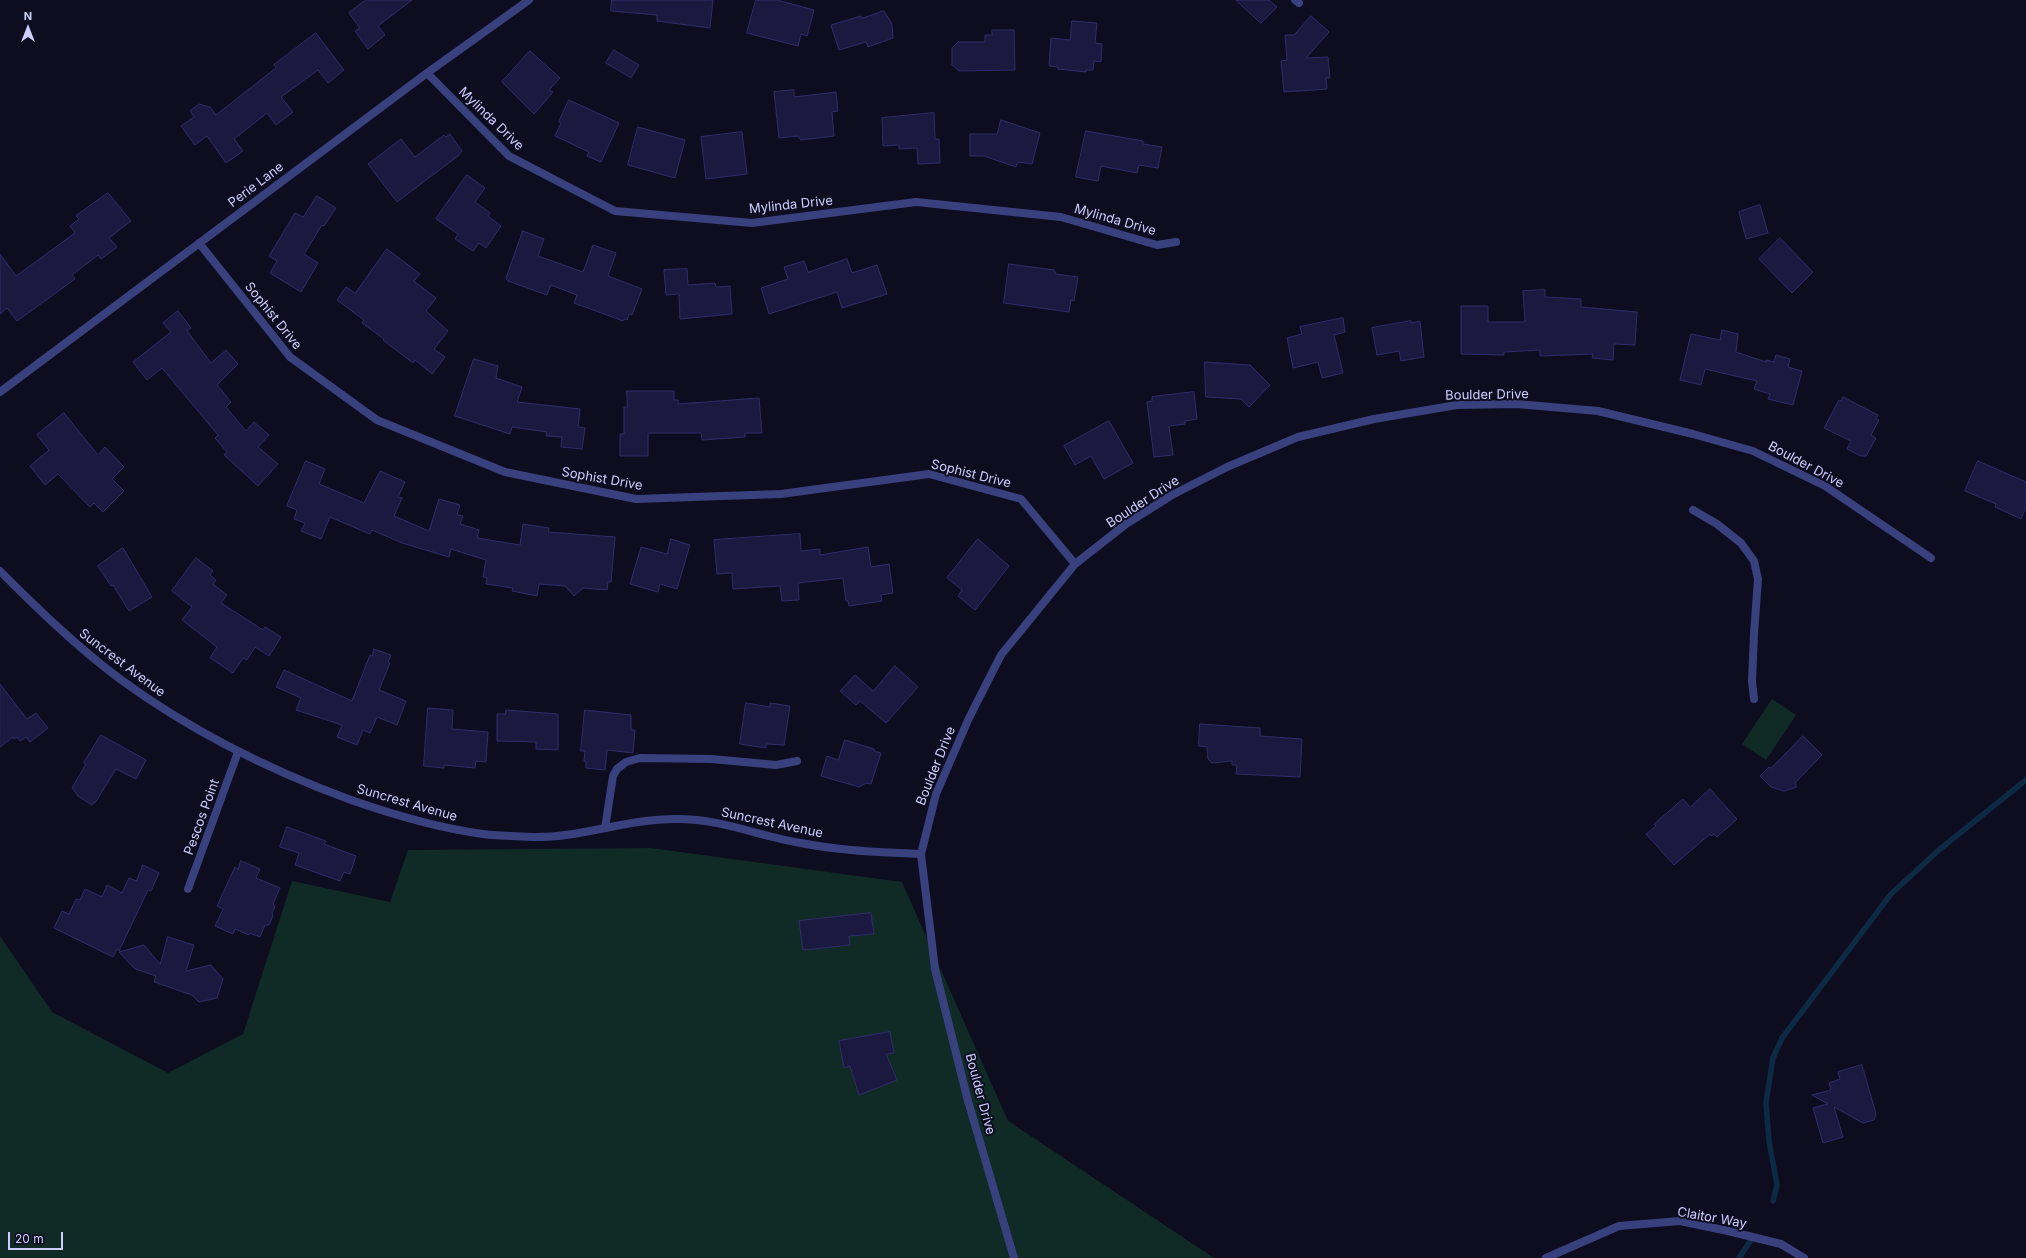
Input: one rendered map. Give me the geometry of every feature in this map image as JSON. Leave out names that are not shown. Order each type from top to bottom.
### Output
[{"type":"street","name":"Perie Lane","points":[[0,392],[427,73],[529,0]]},
{"type":"street","name":"Mylinda Drive","points":[[427,73],[509,156],[614,211],[752,223],[916,202],[1061,217],[1156,245],[1176,242]]},
{"type":"street","name":"Sophist Drive","points":[[199,243],[290,358],[377,420],[504,472],[636,499],[781,494],[929,474],[1021,499],[1075,564]]},
{"type":"street","name":"Boulder Drive","points":[[1014,1258],[968,1101],[935,969],[921,854],[936,794],[969,718],[1000,655],[1075,564],[1126,524],[1172,495],[1227,467],[1298,436],[1374,419],[1457,405],[1509,404],[1598,411],[1693,434],[1753,451],[1825,486],[1932,558]]},
{"type":"street","points":[[1693,510],[1717,524],[1741,543],[1754,561],[1758,579],[1754,621],[1752,681],[1754,699]]},
{"type":"street","name":"Suncrest Avenue","points":[[0,572],[57,628],[119,678],[174,716],[238,752],[304,783],[381,810],[439,827],[484,834],[537,837],[583,832],[629,822],[678,819],[734,825],[799,843],[856,851],[921,854]]},
{"type":"street","name":"Pescos Point","points":[[188,889],[238,752]]},
{"type":"street","points":[[606,828],[613,776],[617,769],[626,762],[640,758],[712,759],[776,765],[797,761]]},
{"type":"street","name":"Claitor Way","points":[[1546,1258],[1619,1226],[1680,1221],[1728,1230],[1781,1244],[1804,1258]]},
{"type":"green space","points":[[1772,699],[1796,715],[1766,760],[1742,744]]},
{"type":"green space","points":[[651,848],[902,882],[1008,1121],[1214,1258],[0,1258],[0,936],[52,1012],[168,1073],[243,1034],[292,881],[390,902],[408,850]]},
{"type":"building","points":[[366,0],[412,0],[378,26],[385,35],[368,49],[355,31],[360,28],[349,13]]},
{"type":"building","points":[[612,0],[713,0],[710,28],[657,21],[657,15],[611,11]]},
{"type":"building","points":[[756,0],[777,0],[814,10],[807,36],[801,34],[798,46],[747,33]]},
{"type":"building","points":[[1236,0],[1269,0],[1277,7],[1261,23]]},
{"type":"building","points":[[884,11],[892,24],[893,38],[868,47],[866,42],[839,50],[831,25]]},
{"type":"building","points":[[1311,16],[1329,32],[1306,58],[1328,57],[1330,78],[1326,78],[1327,89],[1284,92],[1281,61],[1287,60],[1285,35],[1294,35]]},
{"type":"building","points":[[1072,21],[1097,23],[1095,43],[1102,44],[1101,62],[1094,61],[1093,70],[1086,70],[1086,72],[1058,69],[1058,67],[1049,66],[1051,38],[1070,40]]},
{"type":"building","points":[[992,30],[1014,30],[1015,70],[959,71],[952,65],[952,48],[958,42],[985,42],[985,35],[992,35]]},
{"type":"building","points":[[316,33],[344,70],[328,83],[318,70],[281,97],[293,112],[276,125],[267,113],[234,139],[243,151],[226,163],[207,136],[195,145],[181,126],[194,117],[190,111],[199,104],[210,107],[216,115],[276,68],[274,65]]},
{"type":"building","points":[[614,50],[639,65],[631,78],[606,63]]},
{"type":"building","points":[[530,51],[560,78],[549,90],[553,92],[534,114],[502,82]]},
{"type":"building","points":[[794,90],[794,97],[836,92],[838,111],[832,112],[834,136],[801,140],[798,136],[779,138],[774,92]]},
{"type":"building","points":[[569,100],[619,123],[601,162],[587,156],[589,152],[555,136],[561,123],[559,122]]},
{"type":"building","points":[[934,113],[935,139],[939,139],[940,163],[918,164],[917,148],[899,149],[899,145],[883,146],[882,118]]},
{"type":"building","points":[[1001,120],[1040,133],[1032,164],[1018,162],[1016,167],[984,156],[970,156],[970,134],[997,134]]},
{"type":"building","points":[[638,127],[685,140],[675,178],[628,165]]},
{"type":"building","points":[[1086,131],[1143,141],[1143,144],[1162,147],[1158,168],[1139,165],[1137,173],[1101,166],[1098,181],[1076,177]]},
{"type":"building","points":[[742,132],[747,174],[706,179],[701,137]]},
{"type":"building","points":[[450,134],[462,151],[458,156],[397,202],[368,164],[401,139],[415,157],[444,135],[446,137]]},
{"type":"building","points":[[467,175],[485,188],[475,202],[490,213],[488,216],[501,226],[486,248],[479,243],[473,251],[455,239],[458,234],[436,219]]},
{"type":"building","points":[[108,193],[131,221],[109,238],[117,247],[101,259],[98,255],[72,275],[75,279],[17,321],[7,308],[0,314],[0,254],[16,276],[75,233],[70,226],[79,219],[76,216]]},
{"type":"building","points":[[317,196],[336,208],[324,226],[322,225],[304,254],[318,263],[301,292],[270,273],[277,261],[269,256],[295,213],[303,217]]},
{"type":"building","points":[[1760,205],[1768,233],[1746,239],[1739,212]]},
{"type":"building","points":[[523,231],[544,239],[538,256],[583,272],[593,245],[616,253],[608,276],[642,289],[632,315],[629,314],[627,320],[624,319],[623,321],[574,303],[577,295],[551,285],[547,295],[508,281],[506,279]]},
{"type":"building","points":[[1780,238],[1813,272],[1792,293],[1759,259]]},
{"type":"building","points":[[387,249],[420,274],[414,281],[436,298],[426,311],[448,331],[434,349],[445,357],[432,374],[415,360],[413,363],[383,340],[384,339],[362,323],[364,320],[337,300],[346,287],[355,293]]},
{"type":"building","points":[[847,259],[852,273],[877,265],[887,294],[842,308],[837,292],[769,314],[761,288],[788,279],[784,267],[804,261],[808,272]]},
{"type":"building","points":[[1009,264],[1054,270],[1056,274],[1078,277],[1074,301],[1071,300],[1069,312],[1004,303]]},
{"type":"building","points":[[687,269],[688,285],[715,283],[716,287],[730,286],[732,314],[680,319],[679,294],[666,295],[664,270]]},
{"type":"building","points":[[1545,290],[1545,297],[1581,299],[1581,307],[1637,312],[1635,345],[1614,344],[1613,360],[1592,358],[1593,354],[1540,356],[1540,350],[1504,352],[1504,355],[1461,354],[1461,306],[1488,306],[1488,322],[1525,322],[1523,291]]},
{"type":"building","points":[[178,311],[191,328],[187,331],[211,363],[226,350],[238,364],[217,385],[231,402],[226,407],[246,431],[254,422],[269,435],[258,447],[278,464],[258,486],[224,455],[227,452],[215,438],[218,435],[162,368],[147,380],[133,362],[171,332],[163,323]]},
{"type":"building","points":[[1343,318],[1345,332],[1334,335],[1343,373],[1322,378],[1318,362],[1293,368],[1287,338],[1302,334],[1300,327]]},
{"type":"building","points":[[1411,321],[1411,323],[1420,321],[1424,357],[1401,361],[1399,351],[1377,355],[1372,328]]},
{"type":"building","points":[[1722,330],[1738,334],[1736,352],[1766,362],[1766,360],[1774,362],[1776,355],[1790,359],[1788,367],[1802,371],[1793,405],[1768,399],[1770,394],[1754,389],[1757,381],[1705,369],[1701,385],[1680,380],[1691,334],[1720,340]]},
{"type":"building","points":[[474,359],[498,366],[496,378],[522,387],[517,402],[580,409],[578,427],[585,428],[582,449],[561,447],[562,437],[546,436],[547,432],[512,427],[510,434],[455,416]]},
{"type":"building","points":[[1205,362],[1250,365],[1270,385],[1249,407],[1241,399],[1206,397]]},
{"type":"building","points":[[627,391],[674,391],[674,400],[678,400],[678,404],[759,398],[762,433],[745,433],[745,437],[702,440],[701,433],[648,433],[648,456],[620,456],[620,434],[624,434],[624,407],[627,407]]},
{"type":"building","points":[[1194,392],[1197,419],[1185,421],[1185,424],[1169,426],[1173,455],[1154,457],[1147,402],[1152,401],[1152,397]]},
{"type":"building","points":[[1843,397],[1878,415],[1876,419],[1879,420],[1871,435],[1876,438],[1866,456],[1861,456],[1847,449],[1851,441],[1824,428],[1839,400],[1841,401]]},
{"type":"building","points":[[64,413],[98,455],[105,447],[124,467],[112,479],[124,491],[103,512],[94,503],[90,507],[58,474],[45,485],[30,466],[49,450],[37,435]]},
{"type":"building","points":[[1109,421],[1133,463],[1104,479],[1091,456],[1075,465],[1064,446]]},
{"type":"building","points":[[306,461],[325,469],[319,484],[364,503],[380,471],[405,482],[398,497],[402,498],[394,516],[429,531],[439,499],[460,505],[457,515],[463,516],[460,524],[479,530],[477,538],[520,545],[523,524],[549,528],[548,532],[615,537],[611,582],[608,582],[607,590],[583,588],[574,596],[565,586],[539,584],[537,596],[512,591],[513,588],[486,584],[487,578],[483,577],[486,560],[451,549],[449,557],[402,543],[372,530],[370,534],[330,517],[321,539],[301,531],[305,523],[294,519],[297,510],[287,506]]},
{"type":"building","points":[[1978,461],[2026,482],[2026,507],[2021,519],[1995,507],[1996,504],[1965,491]]},
{"type":"building","points":[[800,534],[801,551],[820,549],[820,555],[868,547],[871,567],[889,564],[893,593],[881,595],[882,601],[849,606],[848,601],[846,601],[843,578],[798,583],[799,600],[782,601],[780,586],[733,589],[732,573],[717,574],[714,540]]},
{"type":"building","points":[[671,539],[690,545],[677,589],[660,584],[658,592],[630,584],[641,547],[667,554]]},
{"type":"building","points":[[978,539],[1009,566],[975,610],[958,596],[962,590],[947,578]]},
{"type":"building","points":[[123,548],[152,597],[129,611],[113,585],[111,586],[98,566]]},
{"type":"building","points":[[196,558],[213,571],[210,575],[216,580],[213,584],[227,595],[221,603],[263,630],[265,627],[281,637],[269,656],[255,647],[247,660],[243,658],[233,673],[210,658],[217,647],[182,620],[192,607],[172,591]]},
{"type":"building","points":[[374,649],[391,655],[388,662],[390,663],[379,690],[406,701],[397,725],[377,717],[370,733],[363,730],[357,745],[337,737],[342,725],[296,710],[301,698],[276,687],[284,670],[352,701],[370,655],[372,656]]},
{"type":"building","points":[[895,666],[918,687],[886,723],[860,701],[856,705],[840,691],[855,675],[873,691]]},
{"type":"building","points":[[0,684],[27,719],[36,713],[48,728],[30,742],[26,737],[20,741],[17,737],[14,739],[13,737],[0,747]]},
{"type":"building","points":[[746,703],[770,707],[770,703],[790,706],[784,745],[766,744],[766,748],[740,744]]},
{"type":"building","points":[[428,708],[453,710],[452,729],[488,732],[486,762],[476,761],[475,768],[444,765],[444,768],[424,766]]},
{"type":"building","points":[[506,710],[558,714],[558,750],[536,749],[536,742],[497,741],[497,714],[505,714]]},
{"type":"building","points":[[585,710],[631,715],[631,730],[635,730],[633,753],[607,750],[605,770],[586,768],[586,761],[584,761],[585,751],[581,751]]},
{"type":"building","points":[[1200,724],[1260,728],[1260,736],[1302,739],[1300,777],[1236,774],[1237,765],[1232,765],[1232,761],[1212,763],[1208,759],[1207,747],[1199,746]]},
{"type":"building","points":[[101,735],[146,760],[136,779],[116,769],[95,803],[94,802],[92,805],[78,796],[72,788],[86,764],[84,763]]},
{"type":"building","points":[[1803,736],[1822,755],[1795,783],[1797,787],[1784,791],[1771,787],[1760,776],[1769,767],[1771,768]]},
{"type":"building","points":[[845,740],[874,749],[874,751],[881,753],[871,784],[866,783],[859,787],[821,776],[827,756],[838,760]]},
{"type":"building","points":[[1710,789],[1737,819],[1717,837],[1714,834],[1711,836],[1710,834],[1674,865],[1646,834],[1656,826],[1654,824],[1683,799],[1690,807]]},
{"type":"building","points":[[287,827],[326,841],[324,844],[356,856],[350,874],[344,872],[340,881],[295,865],[299,853],[280,847]]},
{"type":"building","points":[[241,861],[260,869],[256,878],[280,888],[273,904],[275,907],[272,913],[273,916],[269,925],[265,925],[260,937],[250,933],[249,935],[235,929],[233,934],[215,926],[223,909],[217,906],[235,867],[238,869]]},
{"type":"building","points":[[143,865],[159,873],[151,891],[148,890],[119,951],[117,949],[113,957],[54,928],[62,911],[69,914],[76,899],[80,900],[85,889],[102,897],[107,885],[122,893],[129,878],[136,881]]},
{"type":"building","points":[[871,913],[874,934],[849,936],[850,945],[803,950],[799,921]]},
{"type":"building","points":[[168,937],[194,945],[186,971],[211,965],[223,979],[217,998],[199,1002],[192,995],[154,982],[156,976],[135,969],[119,952],[144,945],[160,964]]},
{"type":"building","points":[[890,1032],[894,1053],[886,1054],[897,1080],[859,1095],[850,1066],[844,1068],[839,1041]]},
{"type":"building","points":[[1862,1065],[1876,1114],[1874,1120],[1863,1123],[1834,1107],[1843,1137],[1823,1143],[1813,1108],[1828,1104],[1812,1095],[1831,1090],[1829,1083],[1840,1079],[1838,1072]]},
{"type":"waterway","points":[[1773,1201],[1777,1185],[1769,1141],[1766,1103],[1773,1058],[1782,1038],[1891,894],[1940,849],[2026,780]]},
{"type":"waterway","points":[[1739,1258],[1751,1240]]}]
